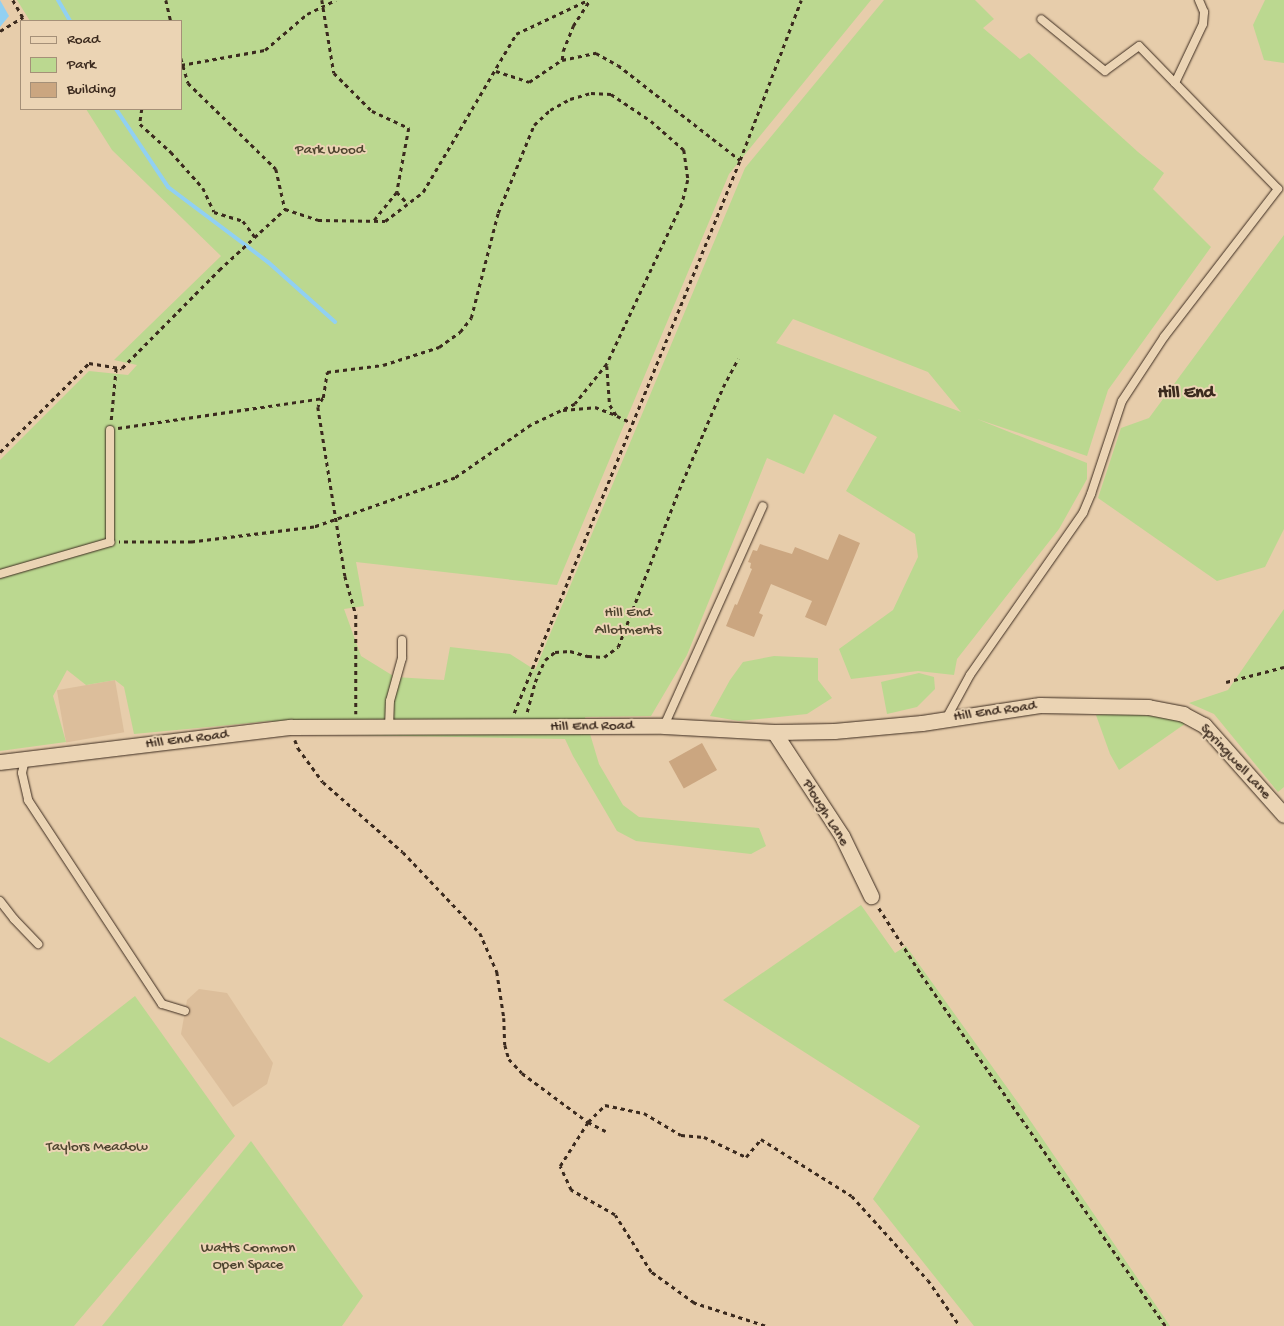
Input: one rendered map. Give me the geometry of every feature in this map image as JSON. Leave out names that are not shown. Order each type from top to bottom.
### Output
[{"type":"street","name":"Hill End Road","points":[[0,762],[290,727],[523,728],[664,726],[774,732],[834,730],[946,719],[1040,705],[1148,707],[1183,714]]},
{"type":"street","name":"Springwell Lane","points":[[1183,714],[1204,725],[1284,816]]},
{"type":"street","name":"Plough Lane","points":[[774,732],[842,836],[872,896]]},
{"type":"lane","points":[[1175,83],[1203,24],[1204,12],[1200,0]]},
{"type":"lane","points":[[946,719],[970,674],[1083,513],[1092,494],[1122,401],[1164,337],[1281,187],[1139,46],[1105,71],[1041,19]]},
{"type":"lane","points":[[0,574],[110,542],[110,430]]},
{"type":"lane","points":[[664,726],[763,506]]},
{"type":"lane","points":[[389,728],[390,701],[402,658],[402,640]]},
{"type":"lane","points":[[24,759],[22,774],[28,800],[162,1004],[185,1011]]},
{"type":"lane","points":[[0,901],[38,944]]},
{"type":"path","points":[[13,0],[24,20]]},
{"type":"path","points":[[166,0],[171,20]]},
{"type":"path","points":[[322,0],[334,73],[372,111],[409,128],[397,192],[374,220]]},
{"type":"path","points":[[285,209],[276,169],[188,83],[182,65],[265,50],[308,14],[336,0]]},
{"type":"path","points":[[562,60],[562,51],[573,26],[589,0]]},
{"type":"path","points":[[285,209],[318,220],[385,221],[424,192],[516,34],[589,0]]},
{"type":"path","points":[[508,728],[740,160],[801,0]]},
{"type":"path","points":[[0,31],[23,17]]},
{"type":"path","points":[[496,70],[529,82],[562,60],[596,53],[618,65],[740,160]]},
{"type":"path","points":[[110,542],[192,542],[314,527],[336,520],[455,478],[531,424],[575,404],[607,364],[682,204],[688,180],[684,150],[651,121],[611,94],[591,93],[570,99],[550,110],[534,125],[498,213],[471,318],[460,332],[439,348],[383,366],[326,372],[323,398],[318,407],[336,520],[345,576],[356,615],[356,728]]},
{"type":"path","points":[[142,110],[140,124],[171,152],[203,188],[214,212],[244,221],[255,237]]},
{"type":"path","points":[[397,192],[408,204]]},
{"type":"path","points":[[0,452],[89,363],[122,368],[285,209]]},
{"type":"path","points":[[523,728],[535,682],[545,660],[555,652],[570,651],[588,656],[604,657],[618,647],[679,490],[723,387],[738,359]]},
{"type":"path","points":[[607,364],[610,405],[617,416]]},
{"type":"path","points":[[116,367],[110,430],[323,398]]},
{"type":"path","points":[[561,410],[595,407],[632,424]]},
{"type":"path","points":[[1226,682],[1284,667]]},
{"type":"path","points":[[290,727],[298,748],[324,782],[403,852],[480,933],[497,972],[504,1018],[505,1045],[509,1059],[522,1073],[588,1122],[606,1131]]},
{"type":"path","points":[[872,896],[921,974],[1166,1326]]},
{"type":"path","points":[[766,1326],[694,1303],[651,1272],[615,1215],[571,1190],[560,1166],[588,1122],[605,1105],[644,1113],[681,1135],[704,1137],[746,1157],[761,1139],[852,1196],[928,1280],[960,1326]]},
{"type":"shaded area","points":[[115,680],[124,732],[66,742],[57,690]]},
{"type":"shaded area","points":[[199,989],[227,993],[273,1063],[267,1084],[233,1107],[181,1034],[187,1000]]},
{"type":"green space","points":[[17,0],[871,0],[729,174],[557,585],[356,562],[364,606],[344,609],[361,656],[395,677],[444,680],[450,647],[510,654],[535,670],[745,168],[884,0],[975,0],[994,19],[983,28],[1020,59],[1029,53],[1138,152],[1164,173],[1153,189],[1211,247],[1108,390],[1087,456],[977,419],[1087,463],[1087,479],[1059,529],[957,659],[954,675],[918,671],[851,679],[839,649],[893,610],[918,557],[915,534],[846,491],[877,437],[834,414],[804,474],[767,458],[687,655],[651,716],[585,717],[599,764],[623,805],[639,817],[759,828],[766,846],[751,854],[636,841],[617,831],[565,739],[307,734],[271,721],[134,734],[124,687],[115,680],[86,685],[67,670],[53,696],[66,742],[0,751],[0,460],[89,371],[128,375],[137,365],[114,360],[221,256],[112,150],[87,110],[182,110],[182,20],[29,20]],"holes":[[[793,319],[928,372],[961,412],[776,343]]]},
{"type":"green space","points":[[1265,0],[1284,0],[1284,63],[1264,60],[1253,25]]},
{"type":"green space","points":[[1284,235],[1284,529],[1265,567],[1217,581],[1098,498],[1121,428],[1149,418]]},
{"type":"green space","points":[[1284,609],[1284,787],[1278,792],[1214,714],[1189,703],[1228,690]]},
{"type":"green space","points":[[774,656],[818,658],[818,680],[832,698],[807,714],[739,721],[710,716],[730,680],[743,662]]},
{"type":"green space","points":[[919,673],[934,677],[935,689],[917,707],[887,714],[881,682]]},
{"type":"green space","points":[[1117,713],[1189,721],[1119,770],[1110,754],[1096,715]]},
{"type":"green space","points":[[861,905],[895,953],[906,946],[1021,1107],[1170,1326],[974,1326],[873,1199],[920,1126],[723,1000]]},
{"type":"green space","name":"Taylors Meadow","points":[[135,996],[235,1136],[74,1326],[0,1326],[0,1037],[49,1063]]},
{"type":"green space","name":"Watts Common Open Space","points":[[251,1141],[363,1296],[342,1326],[102,1326]]},
{"type":"water","points":[[0,0],[9,16],[0,27]]},
{"type":"building","points":[[839,534],[860,543],[826,626],[805,617],[812,601],[771,584],[759,613],[763,615],[754,637],[726,626],[752,569],[750,568],[751,563],[748,562],[753,550],[757,551],[760,544],[792,554],[795,547],[828,560]]},
{"type":"building","points":[[702,743],[717,770],[684,789],[669,761]]},
{"type":"waterway","points":[[58,0],[69,20]]},
{"type":"waterway","points":[[117,110],[168,187],[268,262],[335,322]]},
{"type":"district","name":"Hill End","points":[[1186,394]]},
{"type":"park label","name":"Park Wood","points":[[330,151]]},
{"type":"park label","name":"Hill End Allotments","points":[[628,622]]}]
